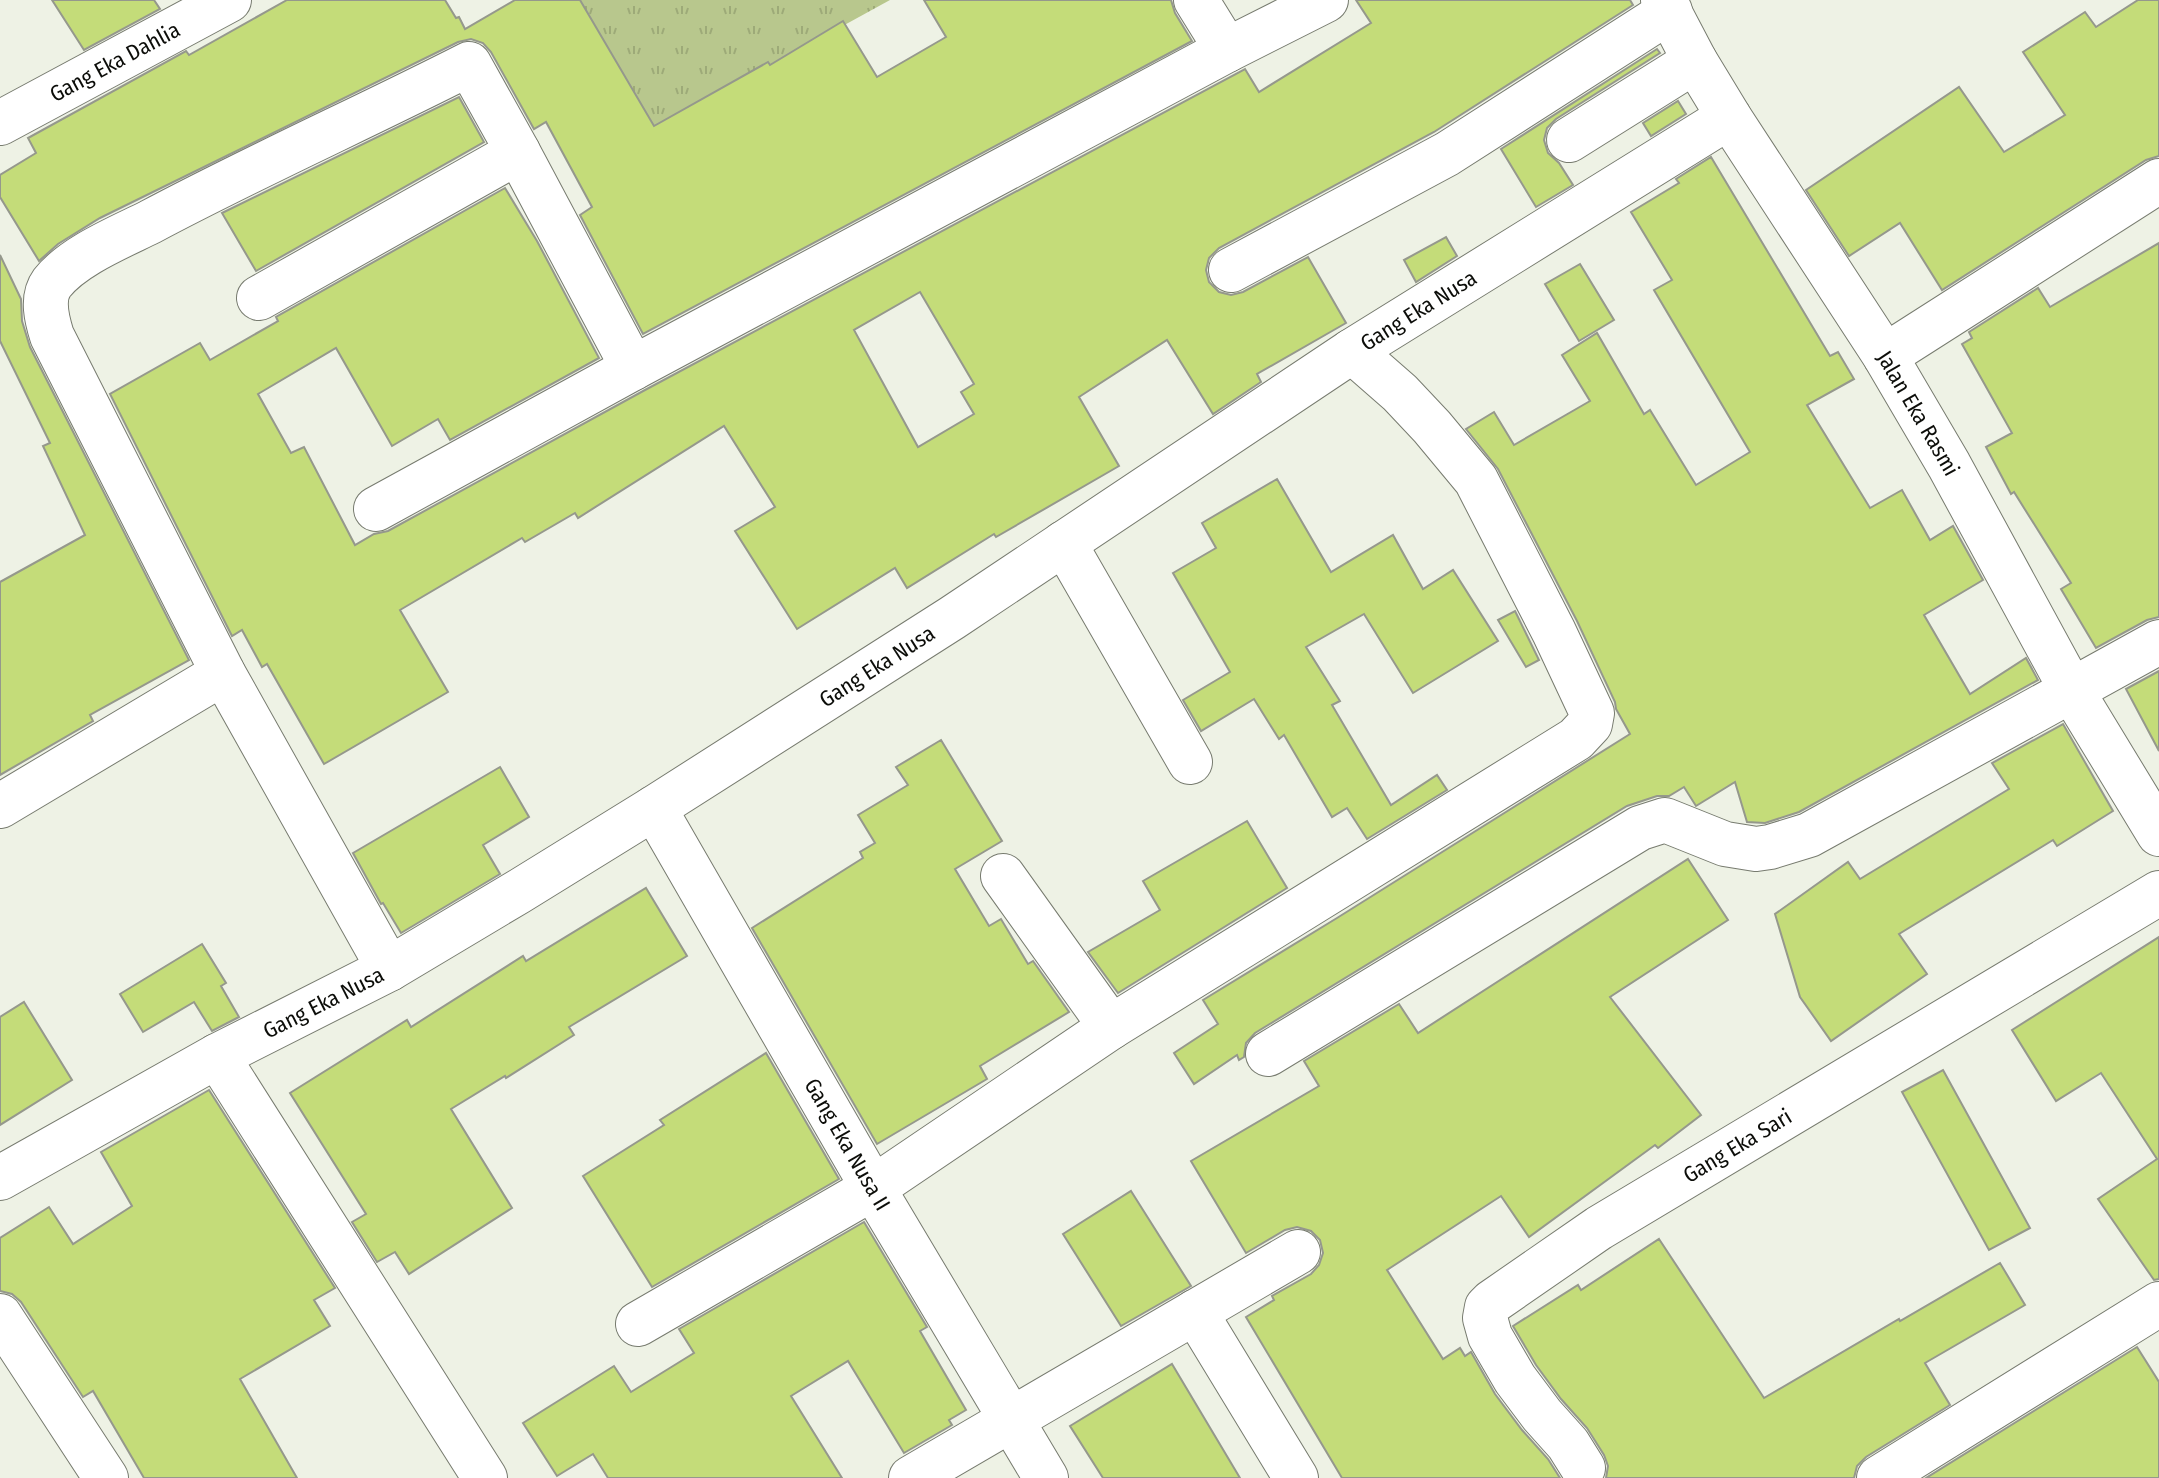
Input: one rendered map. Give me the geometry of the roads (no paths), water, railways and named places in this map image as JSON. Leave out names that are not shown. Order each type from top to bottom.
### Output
[{"type":"street","name":"Gang Eka Dahlia","points":[[0,123],[229,0]]},
{"type":"street","points":[[1196,0],[1227,50]]},
{"type":"street","points":[[376,509],[633,368],[1326,0]]},
{"type":"street","points":[[1231,270],[1447,154],[1667,6]]},
{"type":"street","name":"Jalan Eka Rasmi","points":[[1667,6],[1729,117],[1885,356],[1949,465],[2072,691],[2159,834]]},
{"type":"street","points":[[1569,140],[1695,61]]},
{"type":"street","points":[[389,969],[223,673],[52,336],[45,303],[50,285],[70,266],[108,243],[469,64],[633,368]]},
{"type":"street","name":"Gang Eka Nusa","points":[[0,1178],[217,1056],[389,969],[654,808],[952,618],[1352,351],[1729,117]]},
{"type":"street","points":[[259,298],[518,152]]},
{"type":"street","points":[[1885,356],[2159,181]]},
{"type":"street","points":[[638,1324],[873,1188],[1111,1027],[1576,739],[1590,724],[1592,713],[1476,480],[1400,393],[1352,351]]},
{"type":"street","points":[[1064,543],[1190,762]]},
{"type":"street","points":[[1268,1054],[1640,828],[1665,820],[1736,847],[1756,849],[1809,835],[2159,642]]},
{"type":"street","points":[[0,806],[223,673]]},
{"type":"street","name":"Gang Eka Nusa II","points":[[654,808],[873,1188],[1046,1478]]},
{"type":"street","points":[[1003,876],[1111,1027]]},
{"type":"street","name":"Gang Eka Sari","points":[[1583,1468],[1568,1444],[1515,1379],[1490,1336],[1485,1318],[1487,1307],[1492,1302],[1599,1228],[2159,893]]},
{"type":"street","points":[[217,1056],[485,1478]]},
{"type":"street","points":[[911,1478],[1298,1252]]},
{"type":"street","points":[[1879,1478],[2159,1304]]},
{"type":"street","points":[[1195,1312],[1296,1478]]},
{"type":"street","points":[[0,1316],[106,1478]]}]
